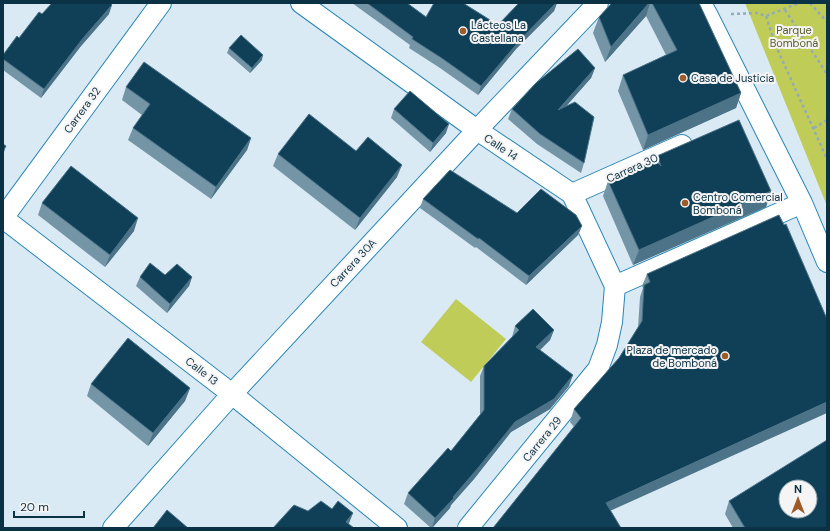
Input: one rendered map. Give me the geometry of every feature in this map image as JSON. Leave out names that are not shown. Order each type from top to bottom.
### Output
[{"type":"street","name":"Carrera 32","points":[[3,218],[161,3]]},
{"type":"street","name":"Calle 14","points":[[301,3],[477,130],[572,194]]},
{"type":"street","name":"Carrera 30A","points":[[113,528],[232,394],[477,130],[598,3]]},
{"type":"street","points":[[704,9],[750,115],[802,203],[827,262]]},
{"type":"street","name":"Carrera 30","points":[[572,194],[700,137]]},
{"type":"street","points":[[572,194],[615,286],[802,203]]},
{"type":"street","name":"Calle 13","points":[[3,218],[232,394],[397,528]]},
{"type":"street","name":"Carrera 29","points":[[468,528],[598,370],[607,345],[612,322],[615,286]]},
{"type":"path","points":[[704,9],[757,13],[766,16],[799,3]]},
{"type":"path","points":[[810,3],[827,22]]},
{"type":"path","points":[[784,10],[827,74]]},
{"type":"path","points":[[766,16],[775,44],[827,159]]},
{"type":"path","points":[[814,128],[827,120]]},
{"type":"green space","name":"Parque Bomboná","points":[[745,3],[827,3],[827,206]]},
{"type":"green space","points":[[456,299],[506,339],[471,382],[421,342]]},
{"type":"building","points":[[52,3],[110,3],[112,5],[84,37],[44,89],[3,59],[3,55],[17,36],[19,38],[39,12],[42,14]]},
{"type":"building","points":[[367,3],[407,3],[426,17],[434,3],[463,3],[498,25],[519,3],[556,3],[520,40],[481,86],[412,39],[413,37]]},
{"type":"building","points":[[612,3],[649,3],[611,47],[599,17]]},
{"type":"building","name":"Casa de Justicia","points":[[652,3],[699,3],[741,93],[648,135],[623,75],[677,50]]},
{"type":"building","points":[[241,35],[263,55],[252,68],[229,48]]},
{"type":"building","points":[[578,49],[595,68],[558,110],[575,102],[594,117],[584,163],[540,134],[512,109],[536,83]]},
{"type":"building","points":[[144,62],[251,138],[216,187],[133,128],[150,104],[126,87]]},
{"type":"building","points":[[410,91],[449,124],[433,143],[394,109]]},
{"type":"building","points":[[309,114],[356,151],[368,137],[402,165],[360,218],[278,154]]},
{"type":"building","name":"Centro Comercial Bomboná","points":[[739,120],[771,191],[639,250],[608,181],[655,160],[661,166],[657,156]]},
{"type":"building","points":[[3,144],[6,146],[3,151]]},
{"type":"building","points":[[71,166],[138,218],[110,255],[42,203]]},
{"type":"building","points":[[450,170],[517,213],[541,189],[576,215],[582,226],[529,276],[479,238],[478,239],[423,199]]},
{"type":"building","name":"Plaza de mercado de Bomboná","points":[[779,215],[784,225],[786,224],[827,319],[827,402],[606,503],[621,528],[493,528],[581,418],[574,409],[619,358],[642,321],[644,285],[650,282],[647,274]]},
{"type":"building","points":[[150,263],[165,275],[177,264],[192,277],[170,304],[140,277]]},
{"type":"building","points":[[533,309],[554,330],[536,347],[573,375],[554,399],[515,422],[453,497],[454,498],[435,518],[408,493],[448,448],[451,451],[484,410],[484,366],[519,330],[515,326]]},
{"type":"building","points":[[128,338],[190,388],[153,433],[91,384]]},
{"type":"building","points":[[827,440],[827,528],[745,528],[729,501]]},
{"type":"building","points":[[321,501],[332,509],[338,501],[353,513],[346,522],[354,528],[273,528],[294,505],[308,511]]},
{"type":"building","points":[[167,510],[188,528],[153,528]]},
{"type":"place","name":"Lácteos La Castellana","points":[[463,31]]},
{"type":"place","name":"Casa de Justicia","points":[[683,78]]},
{"type":"place","name":"Centro Comercial Bomboná","points":[[685,203]]},
{"type":"place","name":"Plaza de mercado de Bomboná","points":[[725,356]]}]
